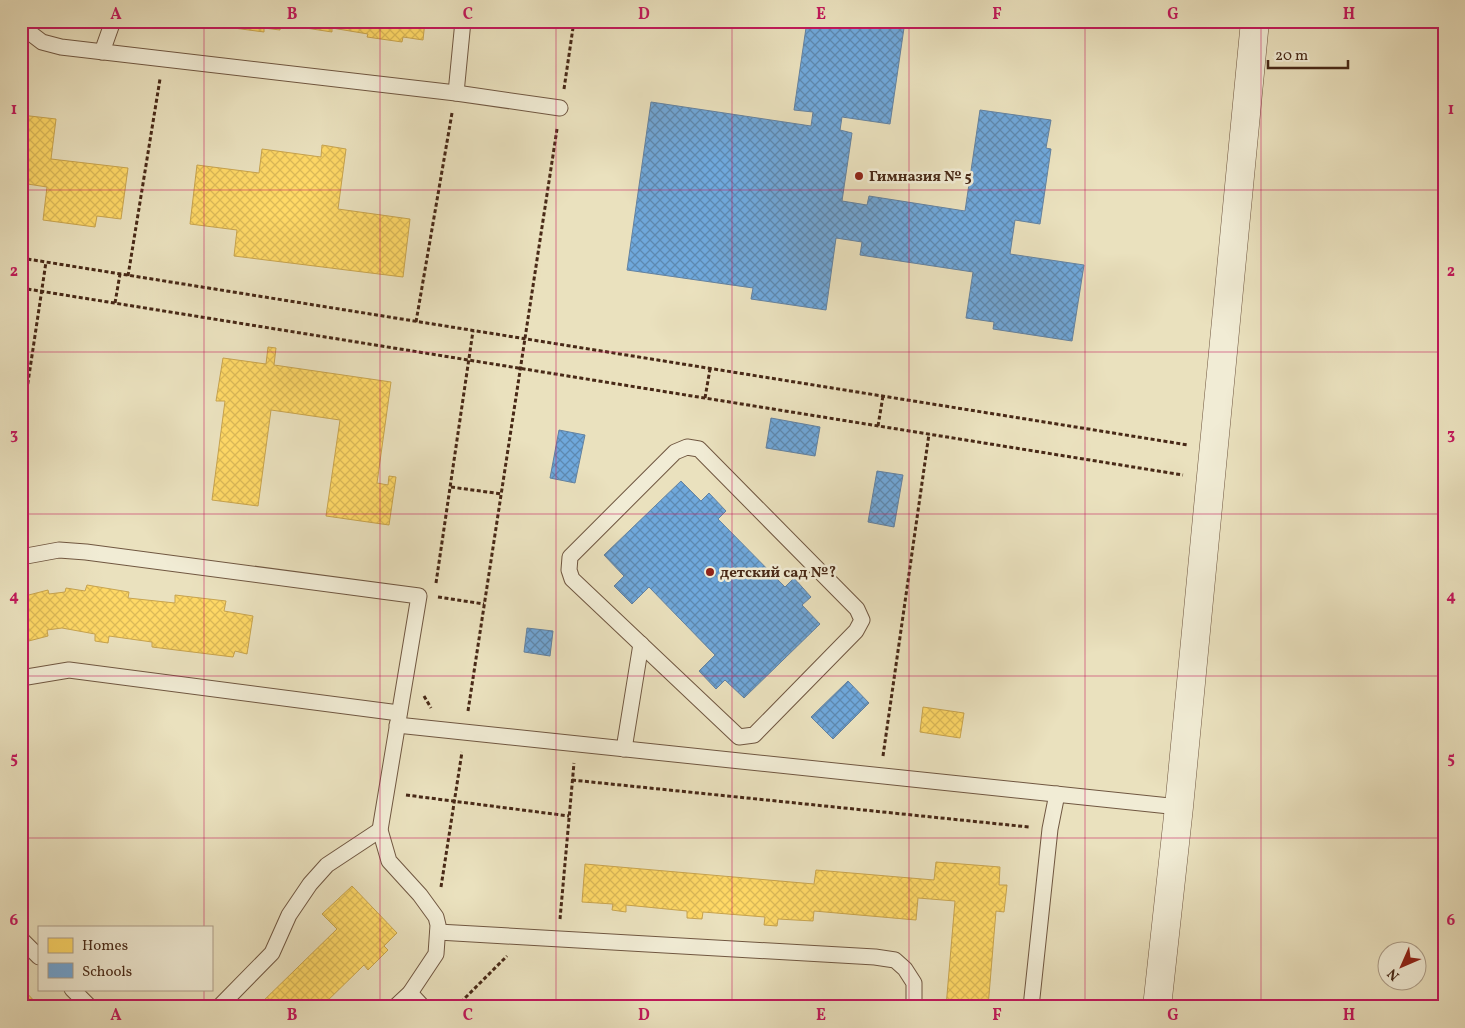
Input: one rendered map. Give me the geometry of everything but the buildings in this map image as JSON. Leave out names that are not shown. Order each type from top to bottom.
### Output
[{"type":"street","points":[[1157,1007],[1179,807],[1255,21]]},
{"type":"lane","points":[[102,52],[113,21]]},
{"type":"lane","points":[[456,93],[463,21]]},
{"type":"lane","points":[[21,26],[42,42],[61,47],[456,93],[560,108]]},
{"type":"lane","points":[[687,447],[699,450],[857,609],[862,620],[856,631],[754,735],[739,737],[572,579],[569,570],[570,557],[675,452],[687,447]]},
{"type":"lane","points":[[21,557],[59,550],[86,552],[419,596],[380,830],[389,860],[436,917],[438,932],[436,954],[410,993],[395,1007]]},
{"type":"lane","points":[[624,749],[640,644]]},
{"type":"lane","points":[[21,678],[69,670],[398,719],[465,732],[1179,807]]},
{"type":"lane","points":[[737,761],[739,737]]},
{"type":"lane","points":[[1031,1007],[1050,829],[1057,794]]},
{"type":"lane","points":[[219,1007],[272,953],[289,916],[310,884],[327,865],[380,830]]},
{"type":"lane","points":[[438,932],[874,957],[895,960],[905,969],[914,983],[914,1007]]},
{"type":"lane","points":[[21,939],[38,956]]},
{"type":"lane","points":[[73,990],[90,1007]]},
{"type":"lane","points":[[410,993],[423,1007]]},
{"type":"path","points":[[436,917],[574,21]]},
{"type":"path","points":[[128,276],[161,69]]},
{"type":"path","points":[[416,322],[452,108]]},
{"type":"path","points":[[21,258],[1214,449]]},
{"type":"path","points":[[21,429],[46,262]]},
{"type":"path","points":[[115,303],[120,274]]},
{"type":"path","points":[[21,288],[1211,480]]},
{"type":"path","points":[[436,587],[473,331]]},
{"type":"path","points":[[705,398],[710,369]]},
{"type":"path","points":[[878,426],[883,396]]},
{"type":"path","points":[[881,776],[929,434]]},
{"type":"path","points":[[451,486],[502,494]]},
{"type":"path","points":[[434,596],[484,604]]},
{"type":"path","points":[[423,689],[424,696],[431,707],[438,711]]},
{"type":"path","points":[[559,939],[576,744]]},
{"type":"path","points":[[572,780],[1050,829]]},
{"type":"path","points":[[386,792],[569,816]]},
{"type":"path","points":[[456,1007],[526,937]]},
{"type":"place","name":"Гимназия № 5","points":[[859,176]]},
{"type":"place","name":"детский сад №?","points":[[710,572]]}]
